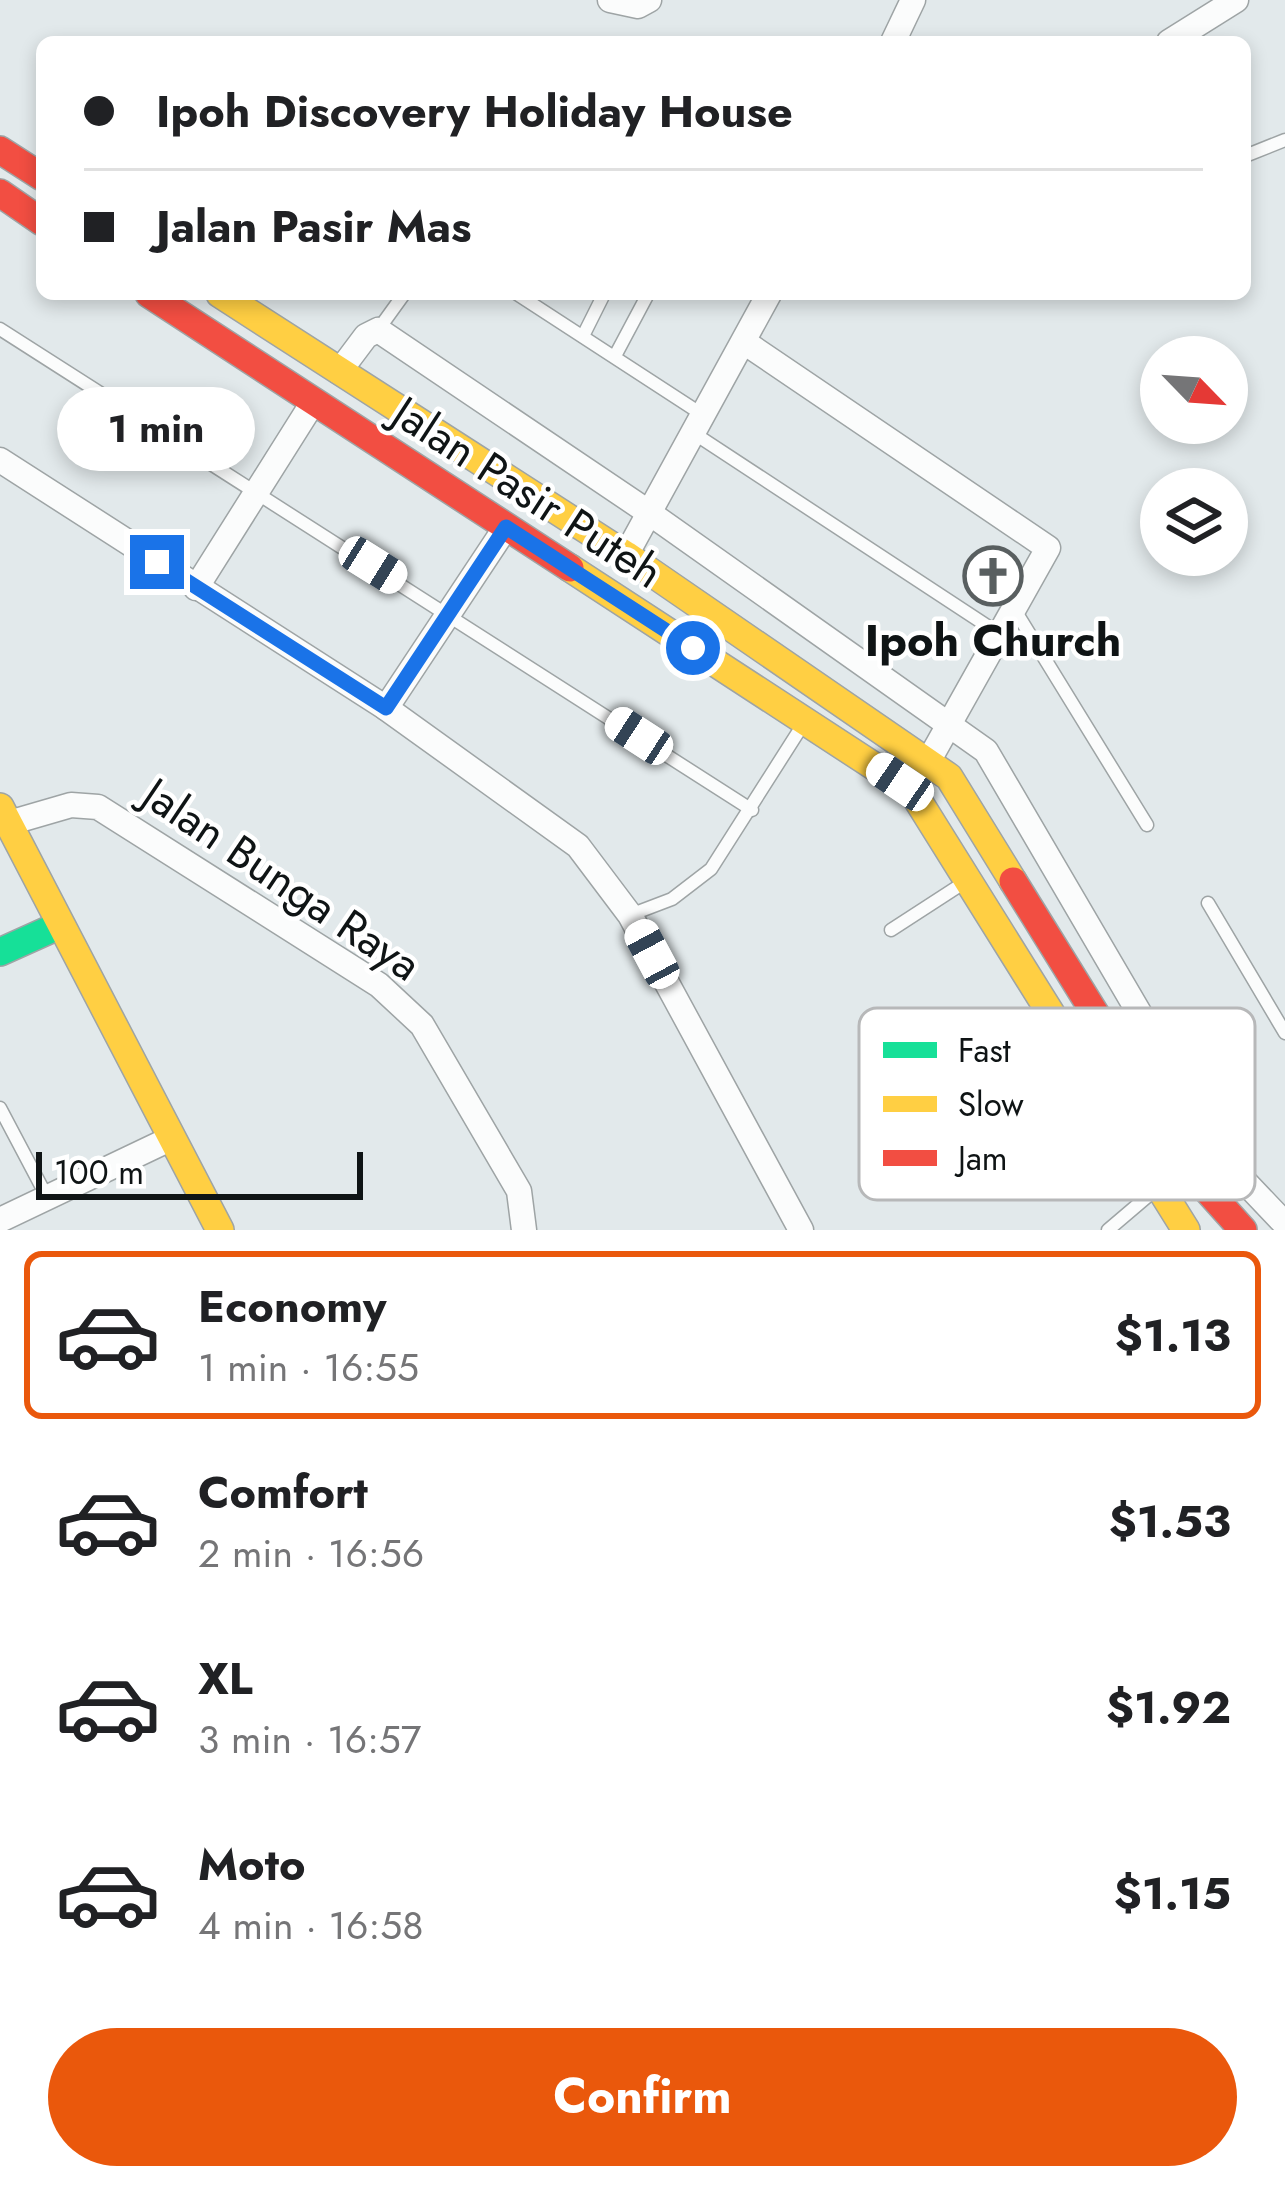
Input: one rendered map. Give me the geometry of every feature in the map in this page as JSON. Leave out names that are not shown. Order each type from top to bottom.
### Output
[{"type":"main road","points":[[0,193],[36,218]]},
{"type":"main road","name":"Jalan Pasir Puteh","points":[[158,300],[912,791],[1048,1008]]},
{"type":"main road","name":"Jalan Pasir Puteh","points":[[229,300],[626,554],[928,760],[960,792],[1092,1008]]},
{"type":"main road","points":[[928,760],[926,782],[986,874],[978,890]]},
{"type":"main road","name":"Jalan Bunga Raya","points":[[4,815],[220,1230]]},
{"type":"main road","points":[[0,952],[60,925]]},
{"type":"main road","name":"Jalan Pasir Puteh","points":[[1164,1200],[1186,1230]]},
{"type":"main road","name":"Jalan Pasir Puteh","points":[[1216,1200],[1243,1230]]},
{"type":"street","points":[[610,0],[638,6],[649,0]]},
{"type":"street","points":[[896,36],[913,0]]},
{"type":"street","points":[[1179,36],[1236,0]]},
{"type":"street","points":[[626,554],[766,300]]},
{"type":"street","points":[[339,372],[366,336],[378,330],[648,512],[986,751],[1139,1008]]},
{"type":"street","points":[[744,342],[1043,541],[1046,556],[928,760]]},
{"type":"street","points":[[196,588],[312,404]]},
{"type":"street","points":[[0,460],[386,708],[578,846],[630,915],[801,1230]]},
{"type":"street","points":[[386,708],[506,527]]},
{"type":"street","name":"Jalan Bunga Raya","points":[[4,815],[71,805],[98,807],[379,985],[422,1024],[445,1059],[519,1191],[524,1230]]},
{"type":"street","points":[[1075,980],[1111,958]]},
{"type":"street","points":[[0,1220],[172,1138]]},
{"type":"street","points":[[1255,1192],[1285,1224]]},
{"type":"lane","points":[[1251,154],[1285,140]]},
{"type":"lane","points":[[378,330],[400,300]]},
{"type":"lane","points":[[526,300],[615,356],[700,425],[1002,635]]},
{"type":"lane","points":[[583,336],[601,300]]},
{"type":"lane","points":[[615,356],[645,300]]},
{"type":"lane","points":[[0,329],[752,809]]},
{"type":"lane","points":[[1016,612],[1148,825]]},
{"type":"lane","points":[[630,915],[694,886],[752,809],[806,720]]},
{"type":"lane","points":[[891,930],[978,890]]},
{"type":"lane","points":[[1208,903],[1285,1033]]},
{"type":"lane","points":[[0,1108],[46,1197]]},
{"type":"lane","points":[[1108,1230],[1143,1200]]},
{"type":"traffic: fast","points":[[0,952],[60,925]]},
{"type":"traffic: slow","points":[[229,300],[626,555],[949,777],[1013,881]]},
{"type":"traffic: slow","points":[[570,568],[912,791],[1047,1008]]},
{"type":"traffic: slow","points":[[0,807],[220,1230]]},
{"type":"traffic: slow","points":[[1167,1200],[1186,1230]]},
{"type":"traffic: jam","points":[[0,150],[36,173]]},
{"type":"traffic: jam","points":[[0,193],[36,218]]},
{"type":"traffic: jam","points":[[158,300],[570,568]]},
{"type":"traffic: jam","points":[[1013,881],[1092,1008]]},
{"type":"traffic: jam","points":[[1216,1200],[1243,1230]]},
{"type":"place","name":"Ipoh Church","points":[[993,576]]},
{"type":"route","points":[[157,562],[386,708],[506,527],[693,648]]}]
